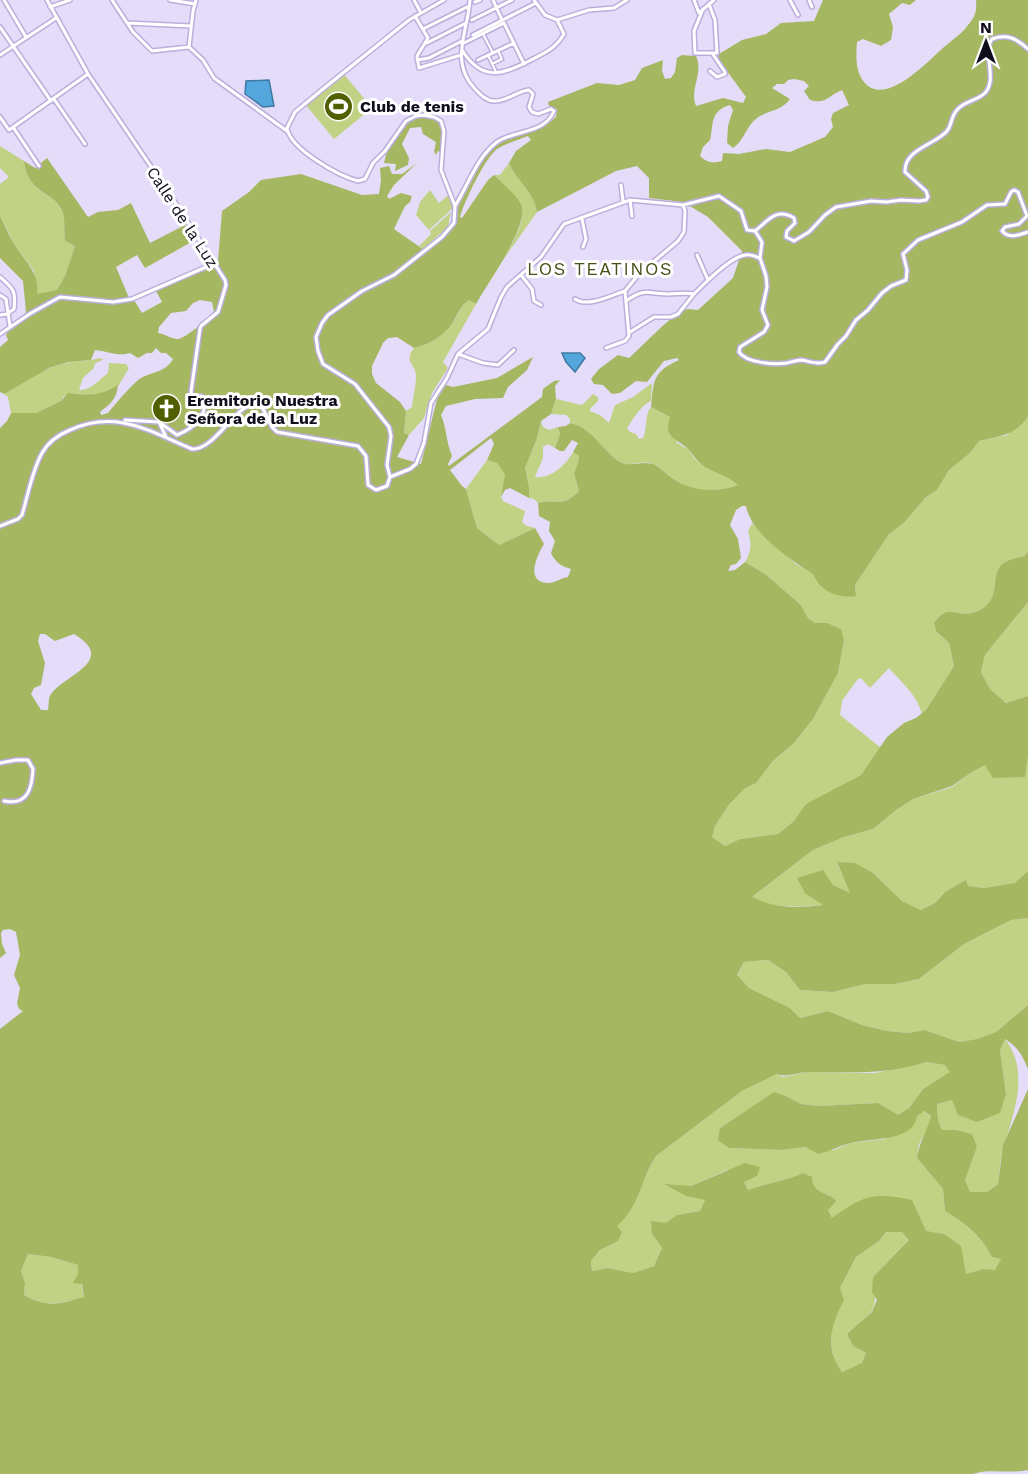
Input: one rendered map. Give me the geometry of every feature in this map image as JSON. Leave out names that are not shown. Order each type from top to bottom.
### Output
[{"type":"street","points":[[4,0],[26,38]]},
{"type":"street","name":"Calle de la Luz","points":[[0,526],[22,515],[40,456],[53,439],[86,423],[120,421],[159,423],[177,435],[189,429],[205,413],[204,397],[193,397],[190,392],[201,326],[218,312],[225,285],[225,280],[171,196],[88,74],[47,0]]},
{"type":"street","points":[[50,7],[70,0]]},
{"type":"street","points":[[112,0],[133,32],[152,51],[189,47],[203,60],[214,78],[288,132],[296,144],[329,168],[358,181],[365,179],[373,162],[385,151],[406,121],[416,116],[440,119],[444,126],[441,174],[455,206]]},
{"type":"street","points":[[170,0],[196,2],[189,47]]},
{"type":"street","points":[[414,0],[421,12]]},
{"type":"street","points":[[430,0],[433,5]]},
{"type":"street","points":[[288,132],[289,123],[295,112],[415,16],[444,0]]},
{"type":"street","points":[[120,421],[192,449],[199,449],[244,408],[256,403],[264,409],[272,428],[277,432],[345,442],[361,448],[366,456],[367,479],[371,488],[384,488],[389,484],[387,465],[392,436],[386,421],[355,384],[323,364],[316,337],[322,323],[328,315],[362,291],[394,275],[442,237],[454,224],[455,206],[480,161],[490,148],[508,136],[538,127],[550,119],[554,111],[551,109],[538,114],[532,112],[529,107],[533,93],[529,90],[500,101],[487,100],[469,81],[464,72],[461,55],[470,0]]},
{"type":"street","points":[[475,2],[480,0]]},
{"type":"street","points":[[493,0],[502,20]]},
{"type":"street","points":[[472,20],[512,0]]},
{"type":"street","points":[[557,20],[589,10],[614,8],[627,0]]},
{"type":"street","points":[[694,0],[699,13],[703,9],[711,2],[716,20],[717,52],[695,53],[694,31],[703,9]]},
{"type":"street","points":[[790,0],[798,15]]},
{"type":"street","points":[[809,0],[812,7]]},
{"type":"street","points":[[462,50],[474,66],[497,73],[505,72],[550,50],[560,41],[564,32],[557,20],[545,15],[535,1],[473,35]]},
{"type":"street","points":[[423,29],[470,5]]},
{"type":"street","points":[[415,16],[428,38],[426,43]]},
{"type":"street","points":[[0,55],[56,18]]},
{"type":"street","points":[[127,23],[191,26]]},
{"type":"street","points":[[461,55],[419,68],[417,60],[419,51],[426,43],[466,23]]},
{"type":"street","points":[[417,60],[429,58],[504,23],[524,64]]},
{"type":"street","points":[[0,27],[85,144]]},
{"type":"street","points":[[483,34],[493,53]]},
{"type":"street","points":[[755,231],[771,216],[789,215],[794,218],[795,223],[787,231],[786,237],[794,241],[805,236],[836,207],[871,201],[925,201],[928,197],[926,191],[907,174],[905,166],[919,149],[934,142],[947,131],[958,108],[987,91],[990,40],[995,37],[1011,37],[1028,49]]},
{"type":"street","points":[[478,60],[514,43]]},
{"type":"street","points":[[492,64],[502,59],[498,51]]},
{"type":"street","points":[[710,71],[717,77],[725,72],[712,53]]},
{"type":"street","points":[[488,55],[497,73]]},
{"type":"street","points":[[11,129],[88,74]]},
{"type":"street","points":[[0,117],[39,166]]},
{"type":"street","points":[[621,185],[623,201]]},
{"type":"street","points":[[755,231],[762,242],[760,258],[767,280],[762,310],[768,326],[764,332],[740,347],[740,354],[744,358],[757,361],[786,363],[800,360],[821,364],[846,336],[856,320],[882,293],[891,286],[906,280],[908,270],[903,254],[918,240],[960,223],[987,206],[1004,205],[1014,190],[1018,192],[1027,216],[1021,223],[1005,227],[1002,231],[1008,236],[1028,232]]},
{"type":"street","points":[[390,477],[416,464],[424,443],[431,403],[447,378],[458,354],[488,329],[507,287],[541,257],[564,224],[582,219],[623,201],[683,205],[710,197],[723,197],[743,213],[747,230],[755,231]]},
{"type":"street","points":[[630,200],[632,216]]},
{"type":"street","points":[[575,299],[580,302],[589,302],[625,291],[639,274],[678,241],[684,232],[683,205]]},
{"type":"street","points":[[582,219],[586,239],[583,247]]},
{"type":"street","points":[[606,348],[625,341],[630,332],[654,317],[671,317],[678,314],[708,280],[741,256],[749,254],[760,258]]},
{"type":"street","points":[[698,255],[708,280]]},
{"type":"street","points":[[0,334],[60,297],[113,302],[132,299],[213,264]]},
{"type":"street","points":[[521,275],[532,289],[534,300],[541,305]]},
{"type":"street","points":[[0,278],[12,287],[15,297],[14,309],[7,314],[0,315]]},
{"type":"street","points":[[625,291],[630,332]]},
{"type":"street","points":[[626,301],[640,292],[647,291],[694,294]]},
{"type":"street","points":[[0,295],[6,299],[10,327]]},
{"type":"street","points":[[458,354],[483,363],[498,365],[514,350]]},
{"type":"street","points":[[159,423],[166,438]]},
{"type":"street","points":[[0,763],[28,760],[33,769],[31,786],[24,798],[11,803],[4,801]]},
{"type":"green space","points":[[823,0],[916,0],[910,5],[902,3],[889,14],[893,27],[891,40],[881,46],[863,39],[857,42],[857,63],[861,78],[873,89],[883,90],[906,80],[917,72],[963,31],[974,16],[976,0],[1028,0],[1028,416],[1013,431],[979,441],[970,453],[949,470],[937,490],[925,498],[904,523],[889,534],[855,585],[856,596],[847,597],[829,592],[812,574],[762,535],[749,516],[746,506],[736,510],[730,525],[738,539],[741,558],[736,564],[731,565],[728,571],[735,570],[745,562],[765,574],[801,605],[808,618],[815,623],[827,623],[841,629],[844,640],[838,673],[813,719],[794,743],[773,761],[756,783],[744,789],[728,806],[715,826],[712,837],[725,846],[740,839],[778,834],[794,821],[806,804],[861,775],[887,737],[904,723],[916,718],[926,710],[954,666],[949,643],[936,631],[934,623],[939,616],[949,612],[968,614],[985,607],[993,594],[997,572],[1001,566],[1009,560],[1025,556],[1028,551],[1028,602],[985,655],[981,672],[990,689],[1006,703],[1028,696],[1028,755],[1025,777],[993,778],[985,765],[952,786],[913,799],[873,829],[844,837],[813,850],[752,897],[787,907],[823,905],[805,893],[797,878],[823,870],[833,885],[850,893],[837,862],[855,863],[873,873],[902,901],[921,910],[935,903],[945,892],[966,880],[968,886],[984,888],[1015,883],[1028,871],[1028,918],[1011,920],[964,944],[919,979],[895,984],[865,984],[833,992],[800,990],[786,972],[768,960],[744,962],[737,975],[749,988],[790,1008],[800,1018],[828,1011],[862,1025],[887,1031],[908,1033],[925,1030],[959,1042],[977,1039],[996,1032],[1028,1005],[1028,1069],[1019,1052],[1005,1039],[1000,1050],[1006,1094],[1000,1113],[977,1122],[958,1115],[952,1100],[937,1104],[938,1120],[942,1130],[956,1130],[972,1134],[977,1147],[965,1180],[970,1192],[987,1192],[998,1184],[1003,1145],[1028,1089],[1028,1470],[985,1471],[973,1474],[0,1474],[0,1029],[23,1011],[19,1009],[17,1003],[20,988],[14,975],[20,955],[16,932],[10,929],[3,930],[1,933],[6,953],[0,958],[0,428],[11,413],[36,413],[61,401],[68,393],[94,394],[118,385],[115,398],[100,412],[101,415],[108,413],[137,381],[166,367],[173,359],[156,348],[152,353],[138,358],[130,353],[117,354],[95,350],[91,360],[68,362],[49,368],[4,394],[0,392],[0,347],[8,340],[7,333],[26,312],[23,281],[0,258],[0,216],[11,239],[34,273],[37,294],[57,290],[65,276],[75,246],[65,241],[64,216],[59,206],[31,181],[24,161],[35,168],[47,158],[88,217],[98,212],[118,210],[131,203],[150,243],[185,225],[195,240],[145,268],[137,255],[116,267],[129,298],[134,300],[142,313],[162,302],[156,291],[218,261],[222,211],[249,192],[261,180],[301,174],[362,195],[379,194],[380,168],[389,166],[392,174],[402,174],[417,163],[394,185],[387,196],[389,199],[401,193],[412,196],[394,229],[427,252],[450,232],[457,222],[458,207],[483,160],[492,148],[505,139],[542,128],[556,117],[557,109],[549,106],[548,102],[597,83],[619,85],[635,80],[642,68],[663,60],[662,71],[665,79],[671,78],[675,72],[677,58],[682,55],[696,56],[698,62],[694,94],[696,106],[723,98],[743,103],[746,97],[718,59],[719,54],[742,40],[766,34],[781,23],[814,21]],"holes":[[[788,80],[804,81],[809,86],[804,91],[810,100],[815,101],[824,100],[842,90],[849,105],[833,113],[831,119],[833,127],[825,137],[790,152],[766,149],[739,154],[723,153],[722,161],[715,162],[707,161],[700,156],[703,147],[710,140],[715,115],[719,111],[730,105],[733,110],[728,126],[727,143],[733,148],[757,118],[787,103],[790,99],[772,88]],[[528,136],[531,140],[516,151],[509,163],[529,192],[537,212],[616,171],[637,166],[649,178],[649,198],[683,202],[708,217],[742,251],[733,278],[698,310],[682,311],[629,358],[618,355],[599,369],[591,379],[594,384],[603,385],[612,394],[620,393],[636,381],[647,382],[664,361],[677,358],[679,360],[670,364],[656,378],[651,407],[670,417],[668,424],[670,434],[700,463],[738,485],[713,490],[688,486],[653,464],[621,463],[590,433],[577,425],[570,423],[558,427],[560,434],[555,448],[564,451],[572,440],[578,443],[573,452],[579,456],[574,473],[579,491],[568,500],[538,503],[539,516],[550,522],[549,531],[555,541],[551,553],[559,564],[571,569],[568,577],[549,583],[541,582],[535,574],[536,561],[544,544],[535,528],[499,545],[477,528],[466,489],[450,470],[491,438],[494,444],[487,460],[497,463],[505,474],[501,497],[505,490],[510,488],[529,498],[525,468],[541,421],[551,414],[556,399],[555,386],[560,380],[554,381],[543,389],[542,397],[449,466],[452,456],[441,415],[446,406],[475,399],[503,398],[508,387],[527,370],[533,357],[497,378],[453,387],[446,385],[437,399],[421,464],[397,457],[409,435],[404,433],[406,411],[400,402],[376,383],[372,374],[372,366],[383,343],[388,338],[397,337],[414,348],[425,345],[449,328],[466,302],[469,300],[476,304],[513,242],[522,217],[522,207],[514,195],[494,175],[488,180],[462,218],[460,217],[487,161],[501,147]],[[200,300],[212,302],[214,312],[197,328],[181,338],[175,339],[158,333],[159,327],[171,313],[186,311],[193,303]],[[40,634],[45,634],[55,641],[74,634],[87,644],[91,653],[89,661],[83,668],[50,696],[48,710],[41,710],[31,694],[34,688],[41,685],[45,663],[38,641]],[[926,1062],[945,1065],[950,1072],[923,1089],[909,1108],[898,1115],[878,1103],[819,1106],[801,1104],[774,1092],[720,1128],[718,1140],[729,1148],[780,1150],[806,1147],[818,1154],[850,1143],[900,1135],[908,1130],[914,1124],[917,1116],[924,1111],[931,1116],[917,1158],[943,1189],[945,1211],[972,1231],[983,1242],[992,1257],[1001,1259],[995,1270],[983,1269],[966,1274],[961,1246],[944,1234],[926,1231],[912,1200],[888,1196],[869,1197],[853,1204],[832,1218],[828,1210],[836,1201],[817,1190],[812,1177],[803,1173],[748,1190],[744,1182],[757,1176],[760,1167],[745,1163],[691,1186],[664,1184],[686,1196],[705,1200],[700,1211],[677,1215],[666,1223],[651,1221],[652,1234],[662,1248],[654,1266],[633,1273],[608,1268],[592,1271],[591,1261],[600,1250],[618,1241],[622,1232],[617,1226],[631,1210],[656,1156],[742,1091],[777,1074],[897,1069]],[[886,1232],[902,1232],[909,1240],[873,1277],[872,1292],[877,1300],[872,1312],[847,1334],[853,1346],[866,1353],[862,1363],[842,1372],[833,1354],[831,1336],[844,1300],[840,1288],[856,1257],[879,1241]],[[28,1254],[51,1257],[78,1265],[78,1274],[73,1283],[82,1284],[84,1297],[60,1303],[40,1302],[24,1295],[25,1283],[21,1271]]]},
{"type":"green space","name":"Club de tenis","points":[[343,73],[372,108],[334,139],[305,104]]},
{"type":"green space","points":[[422,116],[440,121],[443,131],[440,152],[437,151],[437,155],[434,152],[436,142],[423,134],[421,127],[410,128],[402,144],[409,158],[408,165],[395,171],[396,164],[384,163],[392,141],[408,122]]},
{"type":"green space","points":[[0,146],[24,161],[31,181],[59,206],[63,213],[65,241],[75,246],[65,276],[57,290],[36,295],[34,271],[14,244],[0,216],[0,184],[9,177],[0,168]]},
{"type":"green space","points":[[509,163],[529,192],[537,212],[491,277],[513,241],[522,220],[520,204],[494,175],[500,175]]},
{"type":"green space","points":[[430,190],[439,203],[451,193],[455,206],[429,230],[416,215],[420,202]]},
{"type":"green space","points":[[451,212],[448,227],[423,249],[419,246],[431,234],[430,231]]},
{"type":"green space","points":[[469,299],[476,304],[443,362],[448,368],[432,393],[424,418],[409,435],[404,433],[406,411],[412,407],[416,380],[410,360],[411,353],[414,348],[425,345],[445,332]]},
{"type":"green space","points":[[103,359],[95,363],[94,368],[83,378],[79,390],[91,387],[108,373],[109,363],[126,364],[129,368],[114,390],[101,395],[64,396],[61,401],[36,413],[11,413],[8,397],[4,394],[58,365]]},
{"type":"green space","points":[[652,383],[651,401],[641,408],[632,420],[627,428],[630,432],[636,434],[639,439],[643,438],[651,407],[670,417],[677,443],[688,449],[695,459],[707,468],[726,475],[739,485],[713,490],[696,489],[680,483],[653,464],[621,463],[590,433],[570,423],[566,415],[551,414],[556,399],[582,405],[593,394],[598,397],[598,401],[590,411],[600,415],[609,423],[615,405],[633,397]]},
{"type":"green space","points":[[1028,416],[1028,551],[1025,556],[1009,560],[1001,566],[997,572],[993,594],[985,607],[968,614],[944,613],[934,623],[936,631],[949,643],[954,666],[926,710],[922,714],[913,695],[889,668],[870,688],[861,678],[857,680],[842,701],[840,715],[881,748],[861,775],[807,804],[794,821],[778,834],[740,839],[725,846],[712,837],[715,826],[728,806],[744,789],[756,783],[773,761],[794,743],[813,719],[838,673],[844,640],[827,623],[815,623],[808,618],[801,605],[765,574],[745,562],[750,551],[748,532],[752,523],[796,564],[856,596],[855,585],[889,534],[904,523],[925,498],[937,490],[949,470],[970,453],[979,441],[1007,435]]},
{"type":"green space","points":[[541,421],[543,427],[549,430],[558,427],[560,434],[555,448],[548,444],[543,447],[543,458],[535,477],[547,476],[557,470],[573,452],[579,456],[574,473],[579,491],[568,500],[538,503],[529,498],[525,468]]},
{"type":"green space","points":[[487,460],[497,463],[506,474],[501,497],[503,501],[525,511],[522,522],[535,528],[499,545],[477,528],[466,489]]},
{"type":"green space","points":[[1028,602],[1028,696],[1006,703],[990,689],[981,672],[985,655]]},
{"type":"green space","points":[[1028,755],[1028,871],[1016,883],[984,888],[968,886],[966,881],[945,892],[935,903],[921,910],[902,901],[873,873],[837,863],[851,894],[833,885],[824,905],[804,906],[778,906],[751,898],[813,850],[844,837],[873,829],[913,799],[952,787],[985,765]]},
{"type":"green space","points":[[1028,918],[1028,1005],[996,1032],[977,1039],[959,1042],[925,1030],[908,1033],[887,1031],[862,1025],[828,1011],[800,1018],[790,1008],[749,988],[737,976],[744,962],[768,960],[786,972],[800,990],[833,992],[865,984],[895,984],[919,979],[964,944],[1011,920]]},
{"type":"green space","points":[[1005,1039],[1016,1063],[1018,1088],[1002,1152],[998,1184],[987,1192],[970,1192],[965,1180],[977,1147],[956,1130],[942,1130],[938,1120],[937,1104],[952,1100],[1006,1094],[1000,1050]]},
{"type":"green space","points":[[926,1062],[945,1065],[951,1072],[923,1089],[909,1108],[897,1116],[878,1103],[819,1106],[801,1104],[788,1097],[735,1118],[720,1128],[729,1148],[780,1150],[806,1147],[834,1150],[850,1143],[885,1139],[923,1111],[931,1116],[927,1130],[919,1144],[917,1158],[943,1189],[945,1211],[972,1231],[983,1242],[992,1257],[1001,1259],[995,1271],[983,1269],[966,1274],[944,1234],[832,1218],[828,1210],[830,1195],[817,1191],[803,1173],[748,1190],[744,1182],[727,1170],[691,1186],[686,1196],[706,1199],[700,1211],[677,1215],[652,1234],[662,1248],[654,1266],[633,1273],[608,1268],[592,1271],[591,1261],[600,1250],[618,1241],[616,1226],[623,1220],[634,1203],[656,1156],[742,1091],[777,1074],[783,1077],[807,1072],[875,1073]]},
{"type":"green space","points":[[902,1231],[909,1240],[873,1277],[875,1298],[872,1310],[847,1334],[853,1346],[866,1353],[862,1364],[842,1372],[834,1362],[831,1343],[832,1325],[837,1313],[840,1288],[856,1257],[879,1241],[886,1232]]},
{"type":"green space","points":[[28,1254],[51,1257],[78,1265],[84,1298],[60,1303],[46,1303],[24,1295],[25,1283],[21,1271]]},
{"type":"water","points":[[269,80],[274,106],[263,107],[245,94],[246,81]]},
{"type":"water","points":[[562,353],[580,353],[585,358],[575,372]]},
{"type":"place","name":"Club de tenis","points":[[339,106]]},
{"type":"place","name":"Eremitorio Nuestra Señora de la Luz","points":[[166,409]]},
{"type":"district","name":"LOS TEATINOS","points":[[600,269]]}]
